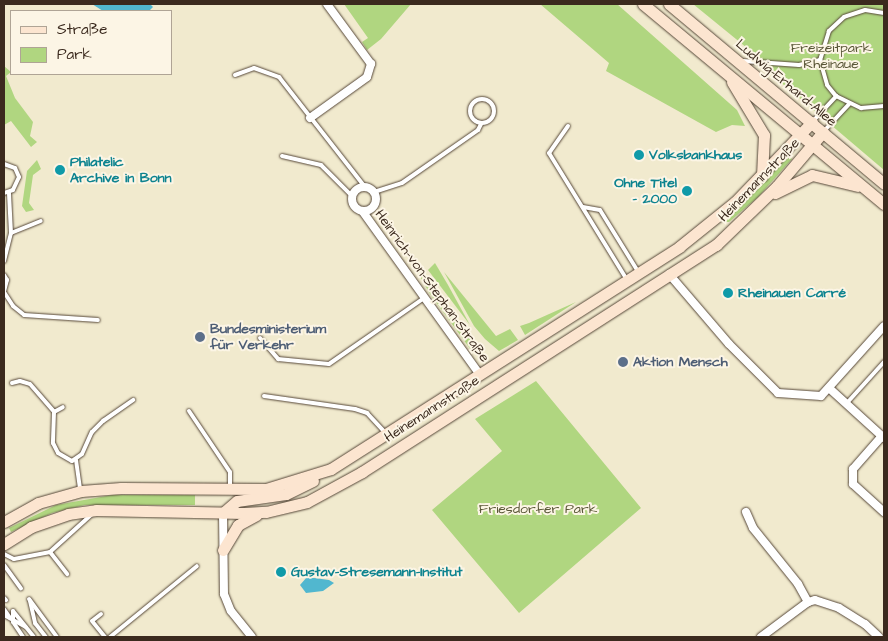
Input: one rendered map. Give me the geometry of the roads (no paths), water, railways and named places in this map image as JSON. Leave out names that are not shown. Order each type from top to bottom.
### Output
[{"type":"main road","points":[[643,4],[884,204]]},
{"type":"main road","name":"Ludwig-Erhard-Allee","points":[[669,4],[884,184]]},
{"type":"main road","points":[[724,71],[764,135],[762,177]]},
{"type":"main road","name":"Heinemannstraße","points":[[4,522],[38,503],[81,491],[121,488],[226,489],[284,486],[332,469],[660,260],[723,213],[762,177],[812,122]]},
{"type":"main road","name":"Heinemannstraße","points":[[4,544],[31,527],[68,514],[96,510],[223,513],[266,512],[307,502],[338,486],[716,245],[763,201],[823,132]]},
{"type":"main road","points":[[763,201],[812,175],[833,178],[865,189]]},
{"type":"main road","points":[[660,260],[669,274]]},
{"type":"main road","points":[[480,375],[490,389]]},
{"type":"main road","points":[[223,513],[237,501],[302,489],[332,469]]},
{"type":"main road","points":[[223,513],[226,489]]},
{"type":"main road","points":[[223,550],[238,525],[266,512]]},
{"type":"street","points":[[310,118],[367,76],[372,64],[328,4]]},
{"type":"street","points":[[352,196],[356,189],[365,187]]},
{"type":"street","name":"Heinrich-von-Stephan-Straße","points":[[363,212],[375,204],[374,192],[365,187]]},
{"type":"street","name":"Heinrich-von-Stephan-Straße","points":[[352,196],[352,205],[363,212],[480,375]]},
{"type":"street","points":[[669,274],[771,389],[778,393],[821,396],[884,326]]},
{"type":"street","points":[[830,388],[883,437],[854,469],[853,484],[884,512]]},
{"type":"street","points":[[746,512],[753,528],[798,584],[808,602]]},
{"type":"street","points":[[223,513],[224,594],[231,611],[252,637]]},
{"type":"street","points":[[761,637],[808,602],[824,602],[839,608],[865,624],[879,637]]},
{"type":"lane","points":[[884,13],[865,10],[839,20],[825,38],[820,60],[827,85],[836,96],[849,104],[861,108],[884,106]]},
{"type":"lane","points":[[736,61],[799,66],[820,60]]},
{"type":"lane","points":[[235,75],[254,68],[279,77],[365,187]]},
{"type":"lane","points":[[812,122],[836,96]]},
{"type":"lane","points":[[374,192],[402,183],[478,130],[481,124],[492,119],[494,111],[489,101],[481,99],[473,102],[469,110],[471,118],[481,124]]},
{"type":"lane","points":[[823,132],[849,104]]},
{"type":"lane","points":[[568,126],[549,153],[628,282]]},
{"type":"lane","points":[[282,156],[321,165],[352,196]]},
{"type":"lane","points":[[4,164],[15,168],[19,177],[17,187],[6,193],[11,233],[4,261]]},
{"type":"lane","points":[[583,207],[600,210],[640,274]]},
{"type":"lane","points":[[11,233],[42,221]]},
{"type":"lane","points":[[4,275],[7,280],[4,291],[24,315],[98,320]]},
{"type":"lane","points":[[260,338],[278,359],[329,364],[424,298]]},
{"type":"lane","points":[[846,404],[884,362]]},
{"type":"lane","points":[[12,383],[20,381],[30,384],[54,412],[53,443],[65,458],[76,460]]},
{"type":"lane","points":[[264,396],[355,409],[367,413],[388,435]]},
{"type":"lane","points":[[81,491],[76,460],[103,421],[133,400]]},
{"type":"lane","points":[[54,412],[64,407]]},
{"type":"lane","points":[[189,411],[230,472],[226,489]]},
{"type":"lane","points":[[4,554],[14,559],[50,552],[96,510]]},
{"type":"lane","points":[[50,552],[68,574]]},
{"type":"lane","points":[[4,566],[21,588]]},
{"type":"lane","points":[[110,637],[197,566]]},
{"type":"lane","points":[[46,637],[30,613],[29,599],[57,637]]},
{"type":"lane","points":[[4,609],[23,637]]},
{"type":"lane","points":[[13,622],[14,611],[34,637]]},
{"type":"lane","points":[[101,614],[92,621],[105,637]]},
{"type":"lane","points":[[4,615],[13,622],[26,627]]},
{"type":"water","points":[[92,4],[150,4],[153,7],[150,10],[101,10]]},
{"type":"water","points":[[307,577],[329,580],[334,583],[323,591],[306,593],[300,585]]},
{"type":"place","name":"Volksbankhaus","points":[[639,155]]},
{"type":"place","name":"Philatelic Archive in Bonn","points":[[60,170]]},
{"type":"place","name":"Ohne Titel – 2000","points":[[687,191]]},
{"type":"place","name":"Rheinauen Carré","points":[[728,293]]},
{"type":"place","name":"Bundesministerium für Verkehr","points":[[200,337]]},
{"type":"place","name":"Aktion Mensch","points":[[623,362]]},
{"type":"place","name":"Gustav-Stresemann-Institut","points":[[281,572]]},
{"type":"park label","name":"Freizeitpark Rheinaue","points":[[831,56]]},
{"type":"park label","name":"Friesdorfer Park","points":[[538,509]]}]
